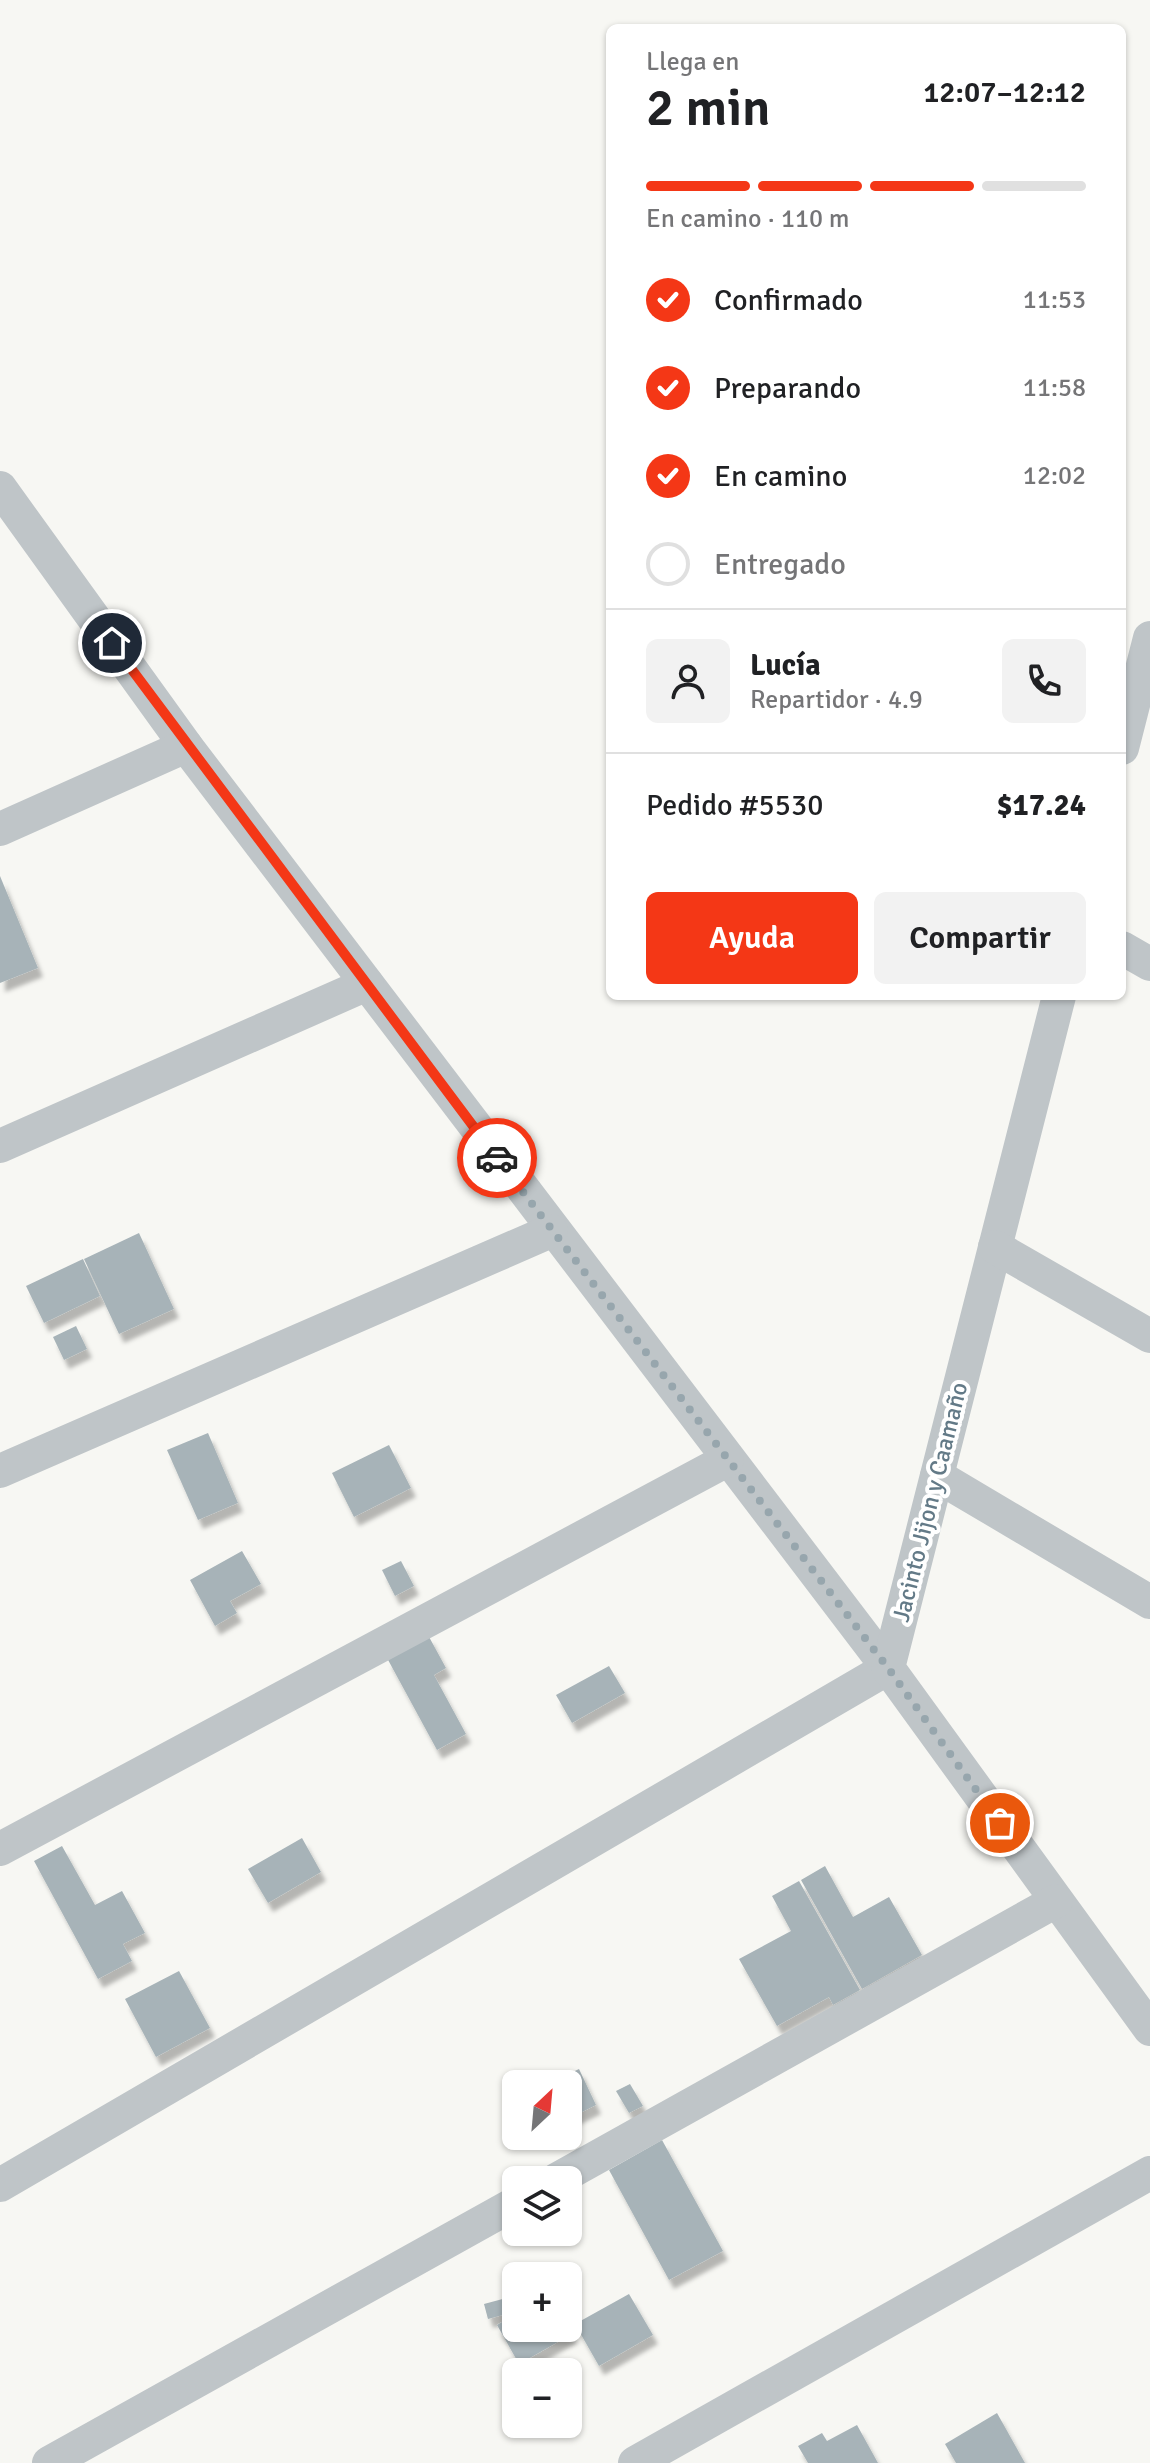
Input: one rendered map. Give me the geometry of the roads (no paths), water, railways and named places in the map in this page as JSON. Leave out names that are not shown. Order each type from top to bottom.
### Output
[{"type":"street","points":[[0,488],[186,746],[551,1231],[888,1668],[1150,2029]]},
{"type":"street","points":[[1126,732],[1150,638]]},
{"type":"street","points":[[0,829],[186,746]]},
{"type":"street","points":[[1126,950],[1150,964]]},
{"type":"street","points":[[0,1146],[367,984]]},
{"type":"street","name":"Jacinto Jijon y Caamaño","points":[[888,1668],[1058,1000]]},
{"type":"street","points":[[0,1471],[551,1231]]},
{"type":"street","points":[[995,1247],[1150,1336]]},
{"type":"street","points":[[0,1849],[727,1460]]},
{"type":"street","points":[[937,1476],[1150,1602]]},
{"type":"street","points":[[0,2185],[888,1668]]},
{"type":"street","points":[[581,2166],[1056,1901]]},
{"type":"street","points":[[635,2463],[1150,2173]]},
{"type":"street","points":[[49,2463],[502,2211]]}]
